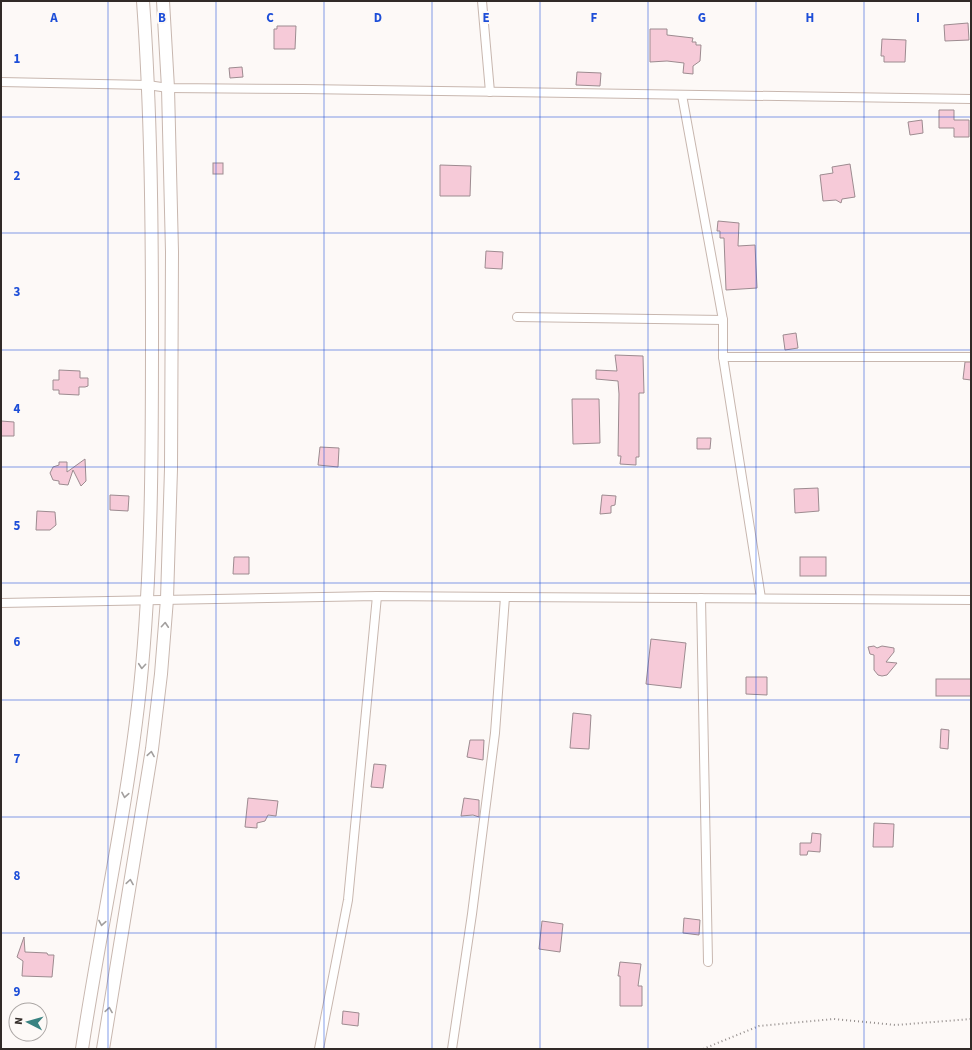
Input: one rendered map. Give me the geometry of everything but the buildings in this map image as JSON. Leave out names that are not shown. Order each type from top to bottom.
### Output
[{"type":"main road","points":[[82,1049],[96,956],[128,778],[140,689],[146,600],[149,545],[152,363],[151,174],[143,1]]},
{"type":"main road","points":[[103,1049],[152,750],[161,674],[167,599],[171,469],[172,252],[168,88],[163,1]]},
{"type":"street","points":[[482,1],[490,92]]},
{"type":"street","points":[[1,82],[148,84],[168,88],[971,99]]},
{"type":"street","points":[[682,95],[723,320],[723,357],[761,598]]},
{"type":"street","points":[[517,317],[723,320]]},
{"type":"street","points":[[723,357],[971,357]]},
{"type":"street","points":[[1,603],[376,596],[971,600]]},
{"type":"street","points":[[320,1049],[348,900],[376,596]]},
{"type":"street","points":[[452,1049],[496,733],[505,597]]},
{"type":"street","points":[[701,598],[708,962]]},
{"type":"path","points":[[703,1049],[759,1026],[834,1020],[896,1025],[971,1019]]}]
